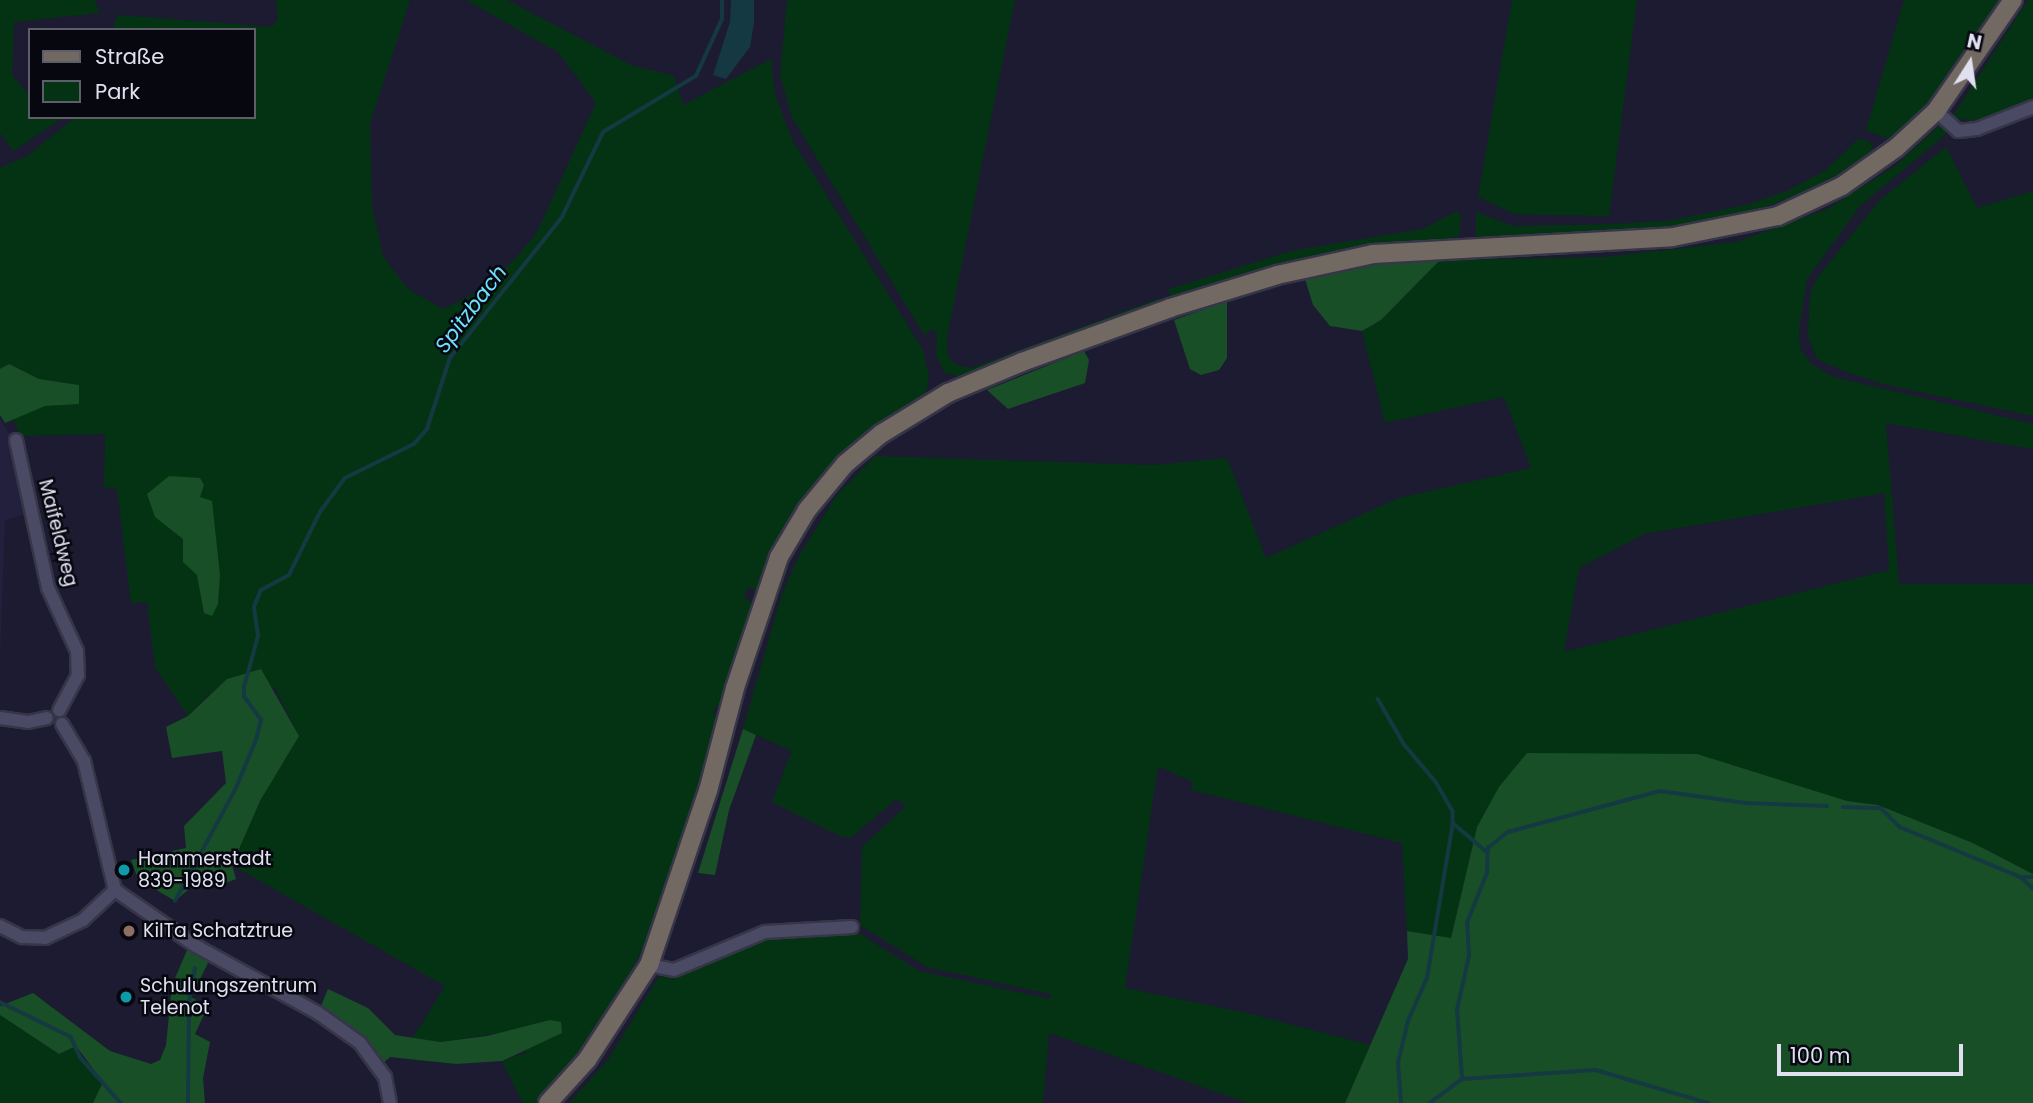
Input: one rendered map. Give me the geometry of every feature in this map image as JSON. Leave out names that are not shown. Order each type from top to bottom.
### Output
[{"type":"street","points":[[548,1103],[587,1060],[649,965],[705,803],[739,676],[779,557],[807,510],[845,464],[909,414],[948,393],[1080,341],[1289,273],[1373,254],[1673,237],[1778,216],[1842,186],[1898,147],[1936,111],[2013,0]]},
{"type":"street","points":[[1936,111],[1958,131],[1977,129],[2033,107]]},
{"type":"street","name":"Maifeldweg","points":[[16,440],[48,588],[77,651],[78,675],[59,710]]},
{"type":"street","points":[[0,718],[28,722],[47,718],[51,711],[59,710],[62,724],[85,761],[115,890],[196,946],[251,980],[318,1013],[360,1043],[384,1077],[390,1103]]},
{"type":"street","points":[[47,718],[52,727],[62,724]]},
{"type":"street","points":[[0,926],[22,937],[45,938],[83,920],[115,890]]},
{"type":"street","points":[[649,965],[674,970],[765,932],[852,927]]},
{"type":"shaded area","points":[[731,0],[754,0],[754,23],[750,47],[726,79],[713,75],[730,22]]},
{"type":"shaded area","points":[[0,419],[14,441],[31,513],[5,520],[0,661]]},
{"type":"green space","points":[[0,0],[95,0],[99,13],[14,22],[12,75],[28,95],[28,119],[61,119],[13,151],[0,133]]},
{"type":"green space","points":[[276,0],[410,0],[370,124],[372,206],[383,256],[408,289],[443,309],[473,294],[511,263],[536,234],[596,103],[558,52],[466,0],[507,0],[631,65],[674,76],[683,105],[771,59],[775,94],[792,140],[923,350],[929,377],[926,394],[872,427],[831,463],[779,537],[758,590],[747,588],[744,597],[754,603],[725,703],[716,706],[713,713],[721,718],[685,843],[644,955],[640,953],[620,999],[591,1046],[538,1103],[523,1103],[502,1061],[526,1053],[518,1030],[440,1042],[413,1038],[445,986],[232,865],[260,801],[299,736],[275,688],[209,694],[188,716],[155,667],[147,602],[131,603],[117,489],[104,487],[105,434],[20,436],[13,418],[45,406],[79,404],[79,385],[39,379],[9,364],[0,369],[0,168],[27,156],[73,119],[256,119],[256,28],[113,28],[118,15],[272,27],[278,18]]},
{"type":"green space","points":[[787,0],[1015,0],[947,337],[948,355],[956,365],[971,368],[1159,298],[1162,302],[962,377],[945,373],[936,355],[937,333],[932,329],[924,335],[792,117],[780,75]]},
{"type":"green space","points":[[1512,0],[1637,0],[1609,216],[1515,214],[1478,197]]},
{"type":"green space","points":[[1904,0],[2001,0],[1968,54],[1930,102],[1891,140],[1866,130]]},
{"type":"green space","points":[[2028,0],[2033,0],[2033,104],[1978,122],[1952,117]]},
{"type":"green space","points":[[1942,123],[1947,128],[1945,135],[1860,206],[1807,279],[1799,329],[1800,348],[1811,364],[1834,377],[2033,424],[2033,449],[1886,423],[1899,584],[2033,584],[2033,874],[1973,843],[1878,805],[1847,801],[1477,827],[1451,938],[1407,931],[1402,843],[1191,790],[1193,782],[1158,766],[1125,988],[1247,1013],[1370,1045],[1345,1103],[1248,1103],[1049,1033],[1043,1103],[569,1103],[608,1060],[658,978],[714,959],[754,937],[857,932],[919,971],[1051,999],[1050,994],[927,967],[860,925],[862,847],[906,806],[896,799],[852,837],[842,837],[772,802],[792,751],[743,729],[781,597],[799,556],[836,496],[875,456],[1152,465],[1227,458],[1266,558],[1399,498],[1531,468],[1504,397],[1385,423],[1362,331],[1381,320],[1440,260],[1604,257],[1736,242],[1827,209],[1895,166]],"holes":[[[1884,493],[1889,570],[1564,652],[1579,568],[1644,534]]]},
{"type":"green space","points":[[1858,139],[1869,141],[1876,153],[1843,175],[1754,212],[1700,224],[1636,231],[1476,237],[1476,212],[1513,226],[1616,224],[1674,220],[1750,204],[1789,190],[1826,170]]},
{"type":"green space","points":[[1946,147],[1977,208],[2033,191],[2033,416],[1882,384],[1844,371],[1817,359],[1808,336],[1810,293],[1817,278],[1880,200]]},
{"type":"green space","points":[[1457,211],[1461,217],[1459,237],[1293,261],[1171,300],[1169,289],[1291,251],[1423,229]]},
{"type":"green space","points":[[1440,260],[1381,320],[1362,331],[1330,326],[1313,305],[1305,279],[1360,264]]},
{"type":"green space","points":[[1227,301],[1227,358],[1219,370],[1201,375],[1190,369],[1174,320]]},
{"type":"green space","points":[[1078,346],[925,415],[858,462],[828,495],[792,556],[748,685],[745,684],[789,554],[827,493],[858,459],[899,428],[952,398]]},
{"type":"green space","points":[[1084,351],[1089,360],[1085,383],[1008,409],[987,390]]},
{"type":"green space","points":[[9,364],[39,379],[79,385],[79,404],[45,406],[5,423],[0,415],[0,369]]},
{"type":"green space","points":[[169,476],[200,478],[204,485],[200,497],[212,501],[220,575],[218,604],[212,616],[204,613],[197,575],[183,562],[183,539],[155,517],[147,494]]},
{"type":"green space","points":[[261,669],[299,736],[260,801],[232,865],[236,879],[216,887],[201,879],[175,901],[138,879],[131,860],[186,848],[184,826],[226,783],[222,751],[172,758],[166,727],[188,716],[227,679]]},
{"type":"green space","points":[[743,693],[718,794],[664,953],[661,952],[715,793]]},
{"type":"green space","points":[[743,729],[756,735],[729,810],[715,875],[698,873]]},
{"type":"green space","points":[[1527,753],[1697,754],[1847,801],[1878,805],[1973,843],[2033,874],[2033,1103],[1345,1103],[1408,959],[1407,931],[1451,938],[1477,827],[1499,787]]},
{"type":"green space","points":[[188,948],[210,959],[191,997],[208,1006],[195,1034],[210,1042],[203,1078],[205,1103],[93,1103],[103,1082],[76,1046],[59,1054],[0,1015],[0,1006],[33,993],[110,1051],[151,1064],[160,1060],[166,1045],[172,985]]},
{"type":"green space","points":[[648,979],[612,1041],[556,1103]]},
{"type":"green space","points":[[328,989],[368,1008],[395,1035],[440,1042],[487,1036],[550,1020],[561,1022],[562,1033],[502,1061],[456,1064],[390,1057],[379,1067],[318,1013]]},
{"type":"green space","points":[[0,1015],[59,1054],[73,1047],[102,1086],[93,1103],[0,1103]]},
{"type":"waterway","name":"Spitzbach","points":[[175,901],[236,788],[256,740],[261,720],[244,697],[244,687],[258,636],[254,607],[261,590],[289,575],[320,512],[345,478],[414,444],[427,429],[450,358],[562,217],[603,132],[696,76],[722,19],[722,0]]},
{"type":"waterway","points":[[1378,699],[1404,744],[1436,782],[1453,812],[1453,823],[1487,852]]},
{"type":"waterway","points":[[1430,1103],[1462,1079],[1457,1010],[1469,956],[1467,923],[1487,873],[1488,848],[1508,832],[1660,791],[1746,803],[1827,806]]},
{"type":"waterway","points":[[1843,807],[1881,808],[1900,827],[2021,877],[2033,888]]},
{"type":"waterway","points":[[1401,1103],[1398,1063],[1408,1021],[1427,978],[1453,823]]},
{"type":"waterway","points":[[2023,877],[2033,877]]},
{"type":"waterway","name":"Spitzbach","points":[[188,1103],[189,1002],[195,969]]},
{"type":"waterway","points":[[0,1002],[71,1037],[81,1058],[121,1103]]},
{"type":"waterway","points":[[1462,1079],[1596,1070],[1708,1103]]},
{"type":"place","name":"Hammerstadt 839-1989","points":[[124,870]]},
{"type":"place","name":"KiITa Schatztrue","points":[[129,931]]},
{"type":"place","name":"Schulungszentrum Telenot","points":[[126,997]]}]
